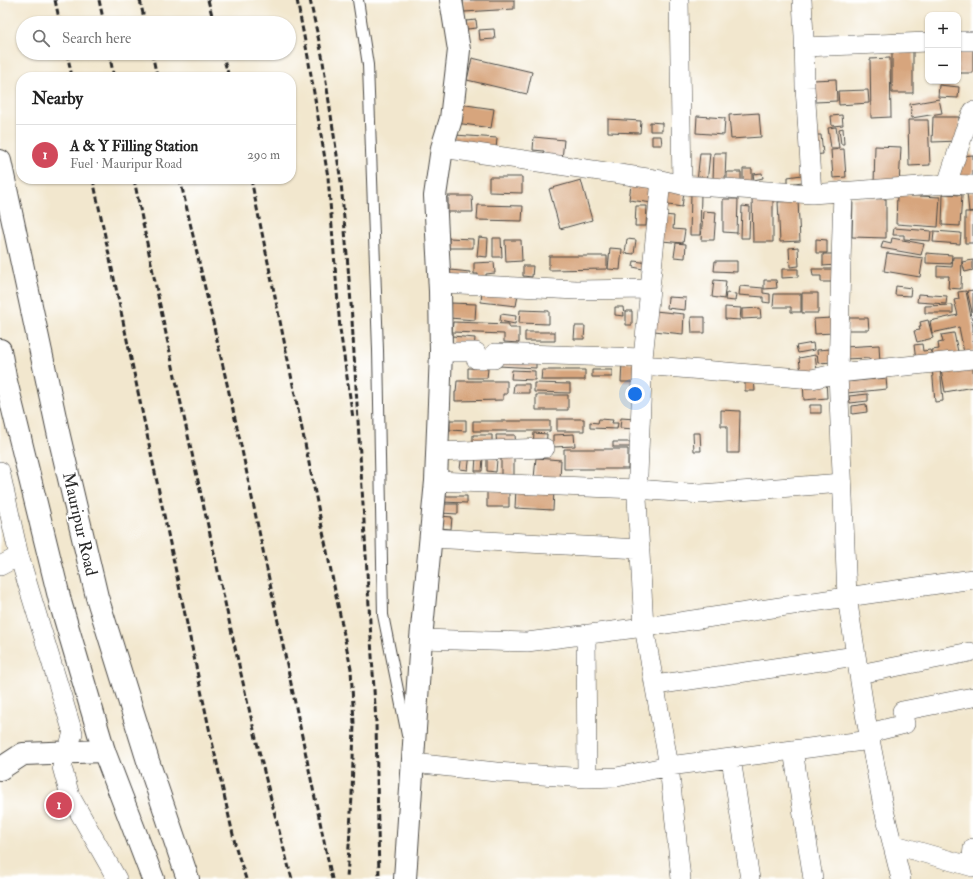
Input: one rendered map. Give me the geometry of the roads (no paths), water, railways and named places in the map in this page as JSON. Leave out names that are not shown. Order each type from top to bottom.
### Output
[{"type":"main road","points":[[405,879],[421,639],[436,482],[441,352],[440,283],[435,196],[442,148],[451,119],[459,50],[451,0]]},
{"type":"main road","name":"Mauripur Road","points":[[0,161],[59,436],[97,597],[148,761],[188,879]]},
{"type":"main road","points":[[0,350],[2,379],[61,605],[104,751],[153,879]]},
{"type":"main road","points":[[0,769],[23,754],[104,751]]},
{"type":"street","points":[[679,0],[682,185]]},
{"type":"street","points":[[802,0],[805,87],[812,194]]},
{"type":"street","points":[[961,41],[973,41]]},
{"type":"street","points":[[804,47],[925,42]]},
{"type":"street","points":[[947,184],[964,132],[973,111]]},
{"type":"street","points":[[442,148],[661,180],[682,185],[812,194],[947,184],[973,185]]},
{"type":"street","points":[[661,180],[642,362],[637,489],[644,627],[669,766],[681,879]]},
{"type":"street","points":[[843,191],[838,373],[847,596],[883,806],[901,879]]},
{"type":"street","points":[[440,283],[576,290],[649,289]]},
{"type":"street","points":[[441,352],[476,352],[476,359],[494,359],[494,354],[642,362],[812,379],[838,373],[973,359]]},
{"type":"street","points":[[437,452],[545,448]]},
{"type":"street","points":[[0,472],[19,556],[73,733],[62,767],[70,796],[117,879]]},
{"type":"street","points":[[436,482],[637,489],[701,494],[842,483]]},
{"type":"street","points":[[431,538],[640,550]]},
{"type":"street","points":[[0,566],[19,556]]},
{"type":"street","points":[[421,639],[527,642],[644,627],[847,596],[973,579]]},
{"type":"street","points":[[586,634],[587,778]]},
{"type":"street","points":[[655,685],[858,665],[970,652]]},
{"type":"street","points":[[413,763],[496,772],[587,778],[617,777],[669,766],[793,750],[870,736],[905,724],[902,711],[973,696]]},
{"type":"street","points":[[793,750],[813,879]]},
{"type":"street","points":[[731,758],[750,879]]},
{"type":"street","points":[[892,844],[972,867],[973,848]]},
{"type":"lane","points":[[358,0],[368,66],[378,350],[383,615],[413,763]]},
{"type":"railway","points":[[55,0],[58,16]]},
{"type":"railway","points":[[99,0],[102,16]]},
{"type":"railway","points":[[140,0],[143,16]]},
{"type":"railway","points":[[208,0],[212,16]]},
{"type":"railway","points":[[297,0],[328,177],[340,329],[353,418]]},
{"type":"railway","points":[[310,0],[322,55],[341,182],[351,303],[376,723],[379,879]]},
{"type":"railway","points":[[68,60],[71,72]]},
{"type":"railway","points":[[110,60],[113,72]]},
{"type":"railway","points":[[153,60],[156,72]]},
{"type":"railway","points":[[224,60],[228,72]]},
{"type":"railway","points":[[94,184],[209,728],[236,848],[246,879]]},
{"type":"railway","points":[[135,184],[171,359],[239,667],[259,752],[292,879]]},
{"type":"railway","points":[[181,184],[239,436],[332,879]]},
{"type":"railway","points":[[252,184],[351,669],[354,723],[352,796],[347,879]]},
{"type":"place","name":"A & Y Filling Station","points":[[59,805]]}]
